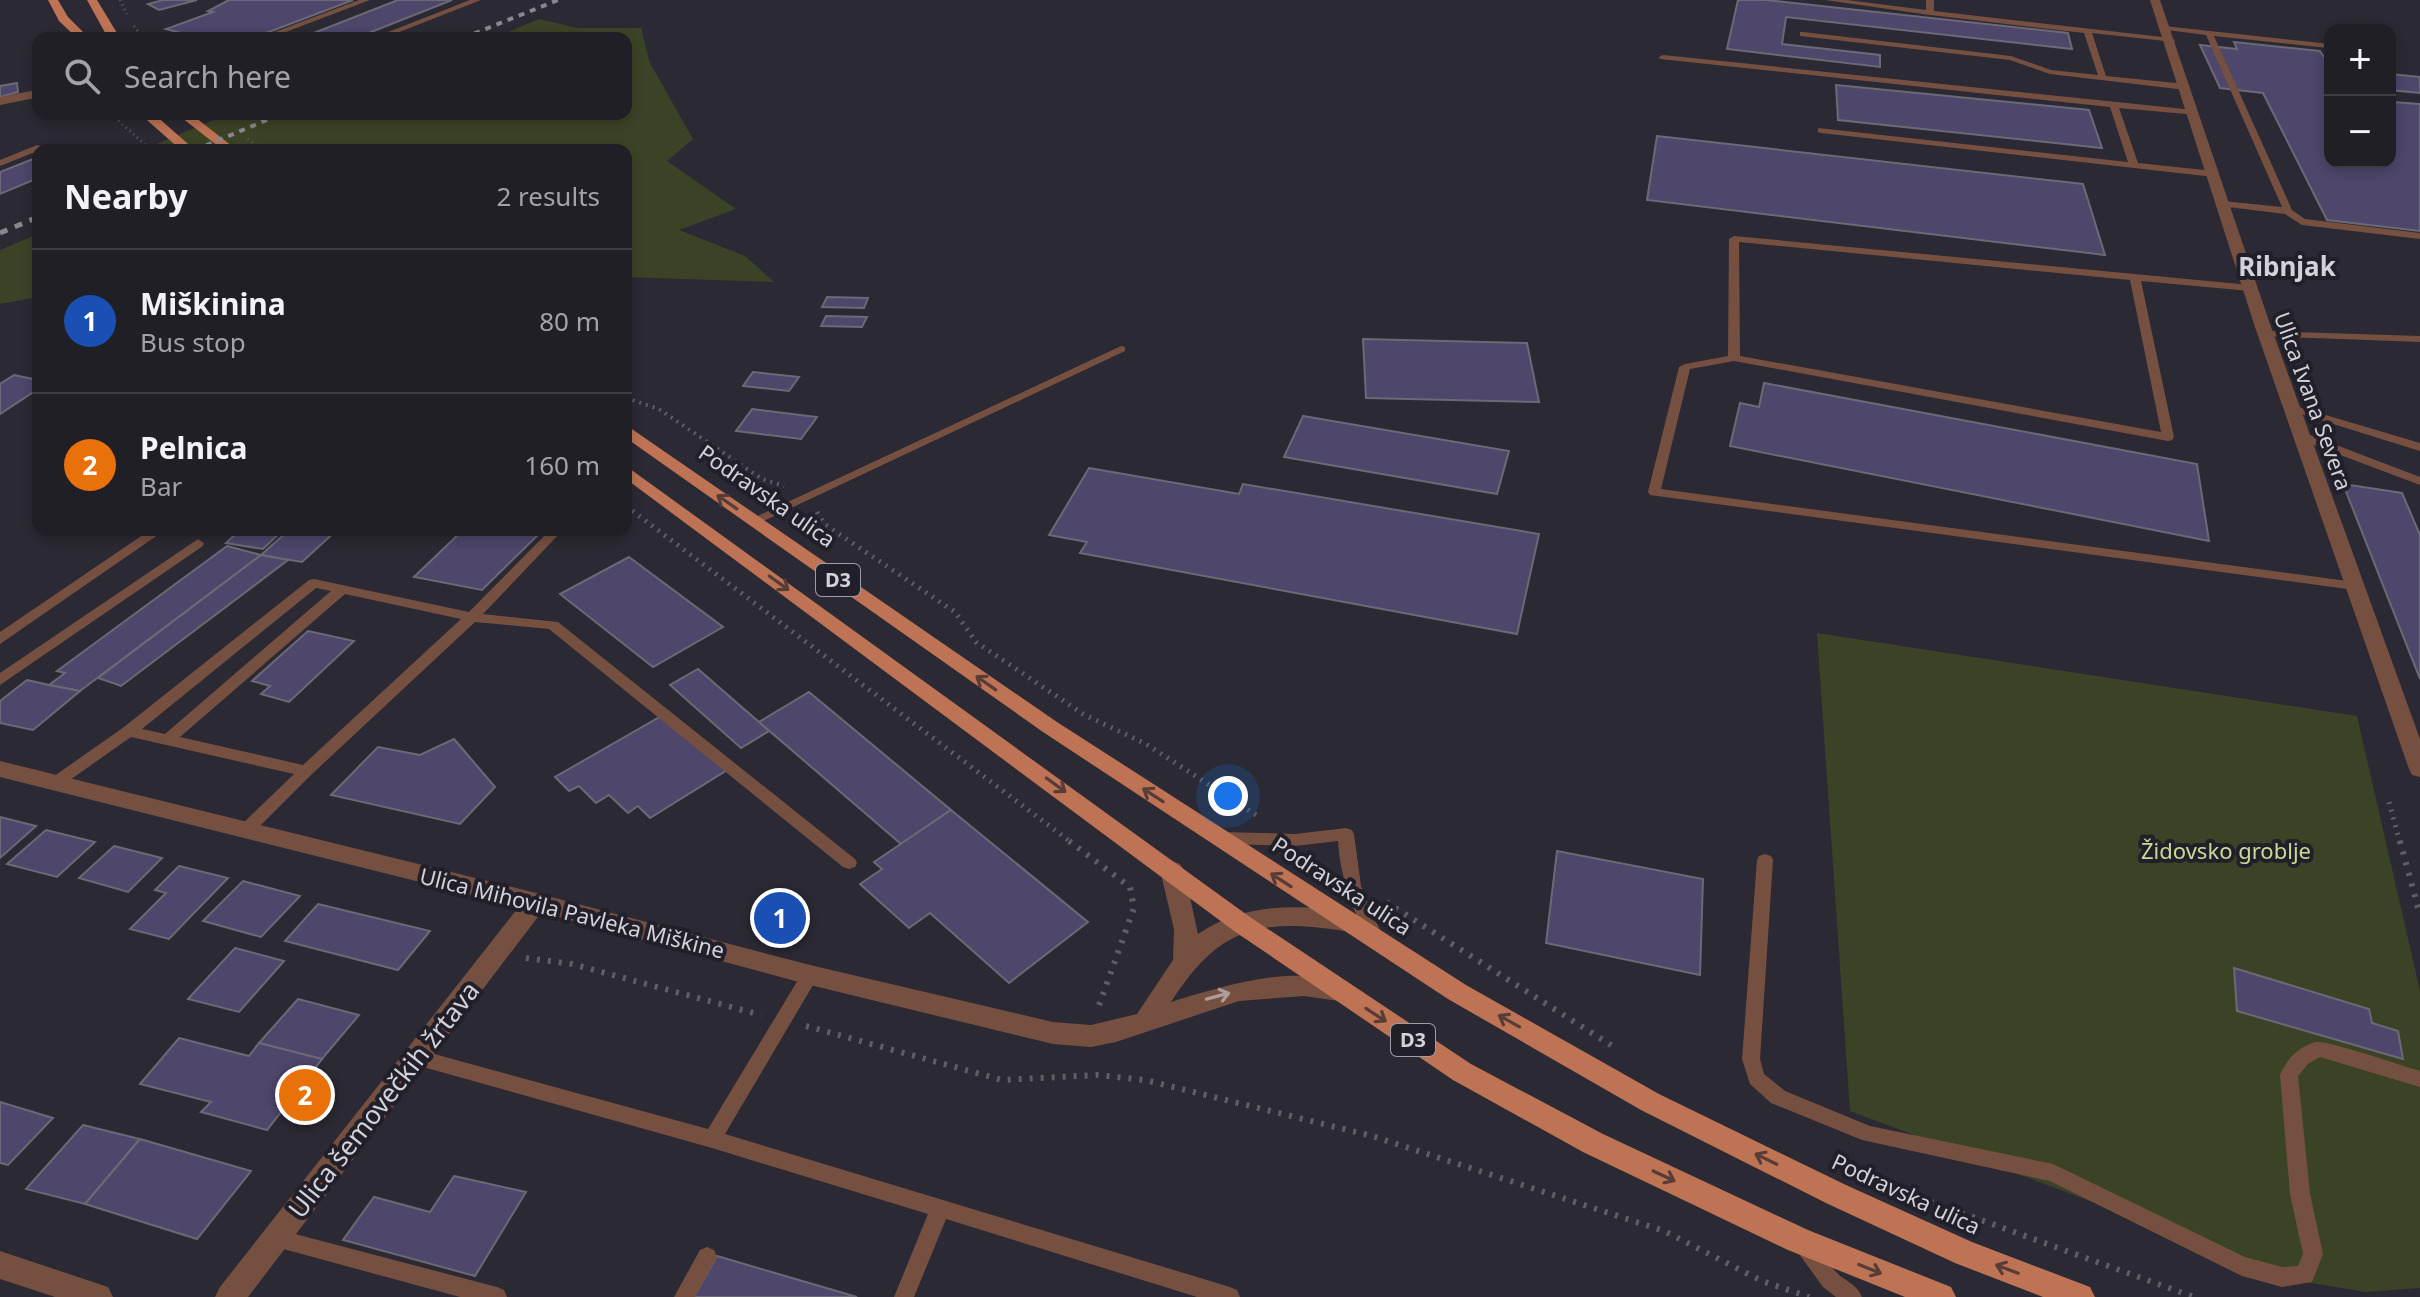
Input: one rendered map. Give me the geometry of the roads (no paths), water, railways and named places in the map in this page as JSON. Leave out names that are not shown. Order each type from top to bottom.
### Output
[{"type":"main road","points":[[53,0],[63,19],[77,32]]},
{"type":"main road","points":[[92,0],[111,32]]},
{"type":"main road","points":[[153,120],[182,144]]},
{"type":"main road","points":[[191,120],[223,144]]},
{"type":"main road","name":"Podravska ulica","points":[[632,434],[1050,727],[1379,944],[1650,1102],[1836,1194],[1965,1253],[2080,1297]]},
{"type":"main road","name":"D3","points":[[632,475],[1242,924],[1462,1072],[1593,1143],[1798,1240],[1941,1297]]},
{"type":"street","name":"Ulica Ivana Severa","points":[[2155,0],[2169,34],[2265,334],[2420,769]]},
{"type":"street","points":[[0,101],[31,95]]},
{"type":"street","name":"Ulica Mihovila Pavleka Miškine","points":[[0,769],[536,902],[810,975],[1053,1033],[1091,1036],[1239,991],[1304,986],[1339,991]]},
{"type":"street","points":[[1172,870],[1186,929],[1185,963]]},
{"type":"street","name":"Ulica šemovečkih žrtava","points":[[230,1297],[536,902]]},
{"type":"street","points":[[1145,1022],[1185,963],[1205,941],[1242,924],[1298,916],[1344,921]]},
{"type":"street","points":[[0,1265],[98,1297]]},
{"type":"lane","points":[[279,32],[366,0]]},
{"type":"lane","points":[[393,32],[477,0]]},
{"type":"lane","points":[[1829,0],[1885,4],[1930,13],[2087,30],[2209,33],[2324,46]]},
{"type":"lane","points":[[1930,0],[1930,13]]},
{"type":"lane","points":[[1988,9],[2118,24],[2169,34]]},
{"type":"lane","points":[[2087,30],[2103,78]]},
{"type":"lane","points":[[2209,33],[2288,211],[2302,222],[2420,236]]},
{"type":"lane","points":[[1803,34],[2011,58],[2050,72],[2186,87]]},
{"type":"lane","points":[[1663,57],[2194,113]]},
{"type":"lane","points":[[2114,105],[2134,165]]},
{"type":"lane","points":[[1821,130],[2214,174]]},
{"type":"lane","points":[[0,163],[32,150]]},
{"type":"lane","points":[[2223,204],[2288,211]]},
{"type":"lane","points":[[1734,358],[1734,239],[2250,288]]},
{"type":"lane","points":[[2135,277],[2168,437],[1734,358],[1685,367],[1654,492],[2355,586]]},
{"type":"lane","points":[[2265,334],[2420,339]]},
{"type":"lane","points":[[753,521],[1121,349]]},
{"type":"lane","points":[[2292,408],[2420,447]]},
{"type":"lane","points":[[2302,436],[2420,481]]},
{"type":"lane","points":[[0,639],[150,536]]},
{"type":"lane","points":[[246,830],[472,617],[551,536]]},
{"type":"lane","points":[[0,680],[198,543]]},
{"type":"lane","points":[[55,783],[129,731],[314,583],[472,617],[553,625],[849,863]]},
{"type":"lane","points":[[167,740],[341,590]]},
{"type":"lane","points":[[129,731],[306,771]]},
{"type":"lane","points":[[1218,838],[1295,840],[1346,834],[1347,864],[1357,905],[1379,944]]},
{"type":"lane","points":[[1765,860],[1751,1044],[1756,1078],[1778,1097],[1869,1134],[2053,1173],[2242,1266],[2282,1277],[2305,1275],[2313,1254],[2300,1194],[2289,1075],[2296,1061],[2306,1053],[2320,1049],[2420,1079]]},
{"type":"lane","points":[[712,1139],[810,975]]},
{"type":"lane","points":[[416,1057],[712,1139],[1230,1297]]},
{"type":"lane","points":[[904,1297],[940,1209]]},
{"type":"lane","points":[[276,1238],[497,1297]]},
{"type":"lane","points":[[1798,1240],[1830,1280],[1852,1297]]},
{"type":"lane","points":[[684,1297],[707,1257]]},
{"type":"railway","points":[[478,32],[558,0]]},
{"type":"railway","points":[[209,144],[267,120]]},
{"type":"railway","points":[[0,233],[32,220]]},
{"type":"place","name":"Miškinina","points":[[780,918]]},
{"type":"place","name":"Pelnica","points":[[305,1095]]},
{"type":"district","name":"Ribnjak","points":[[2287,267]]},
{"type":"park label","name":"Židovsko groblje","points":[[2226,851]]}]
